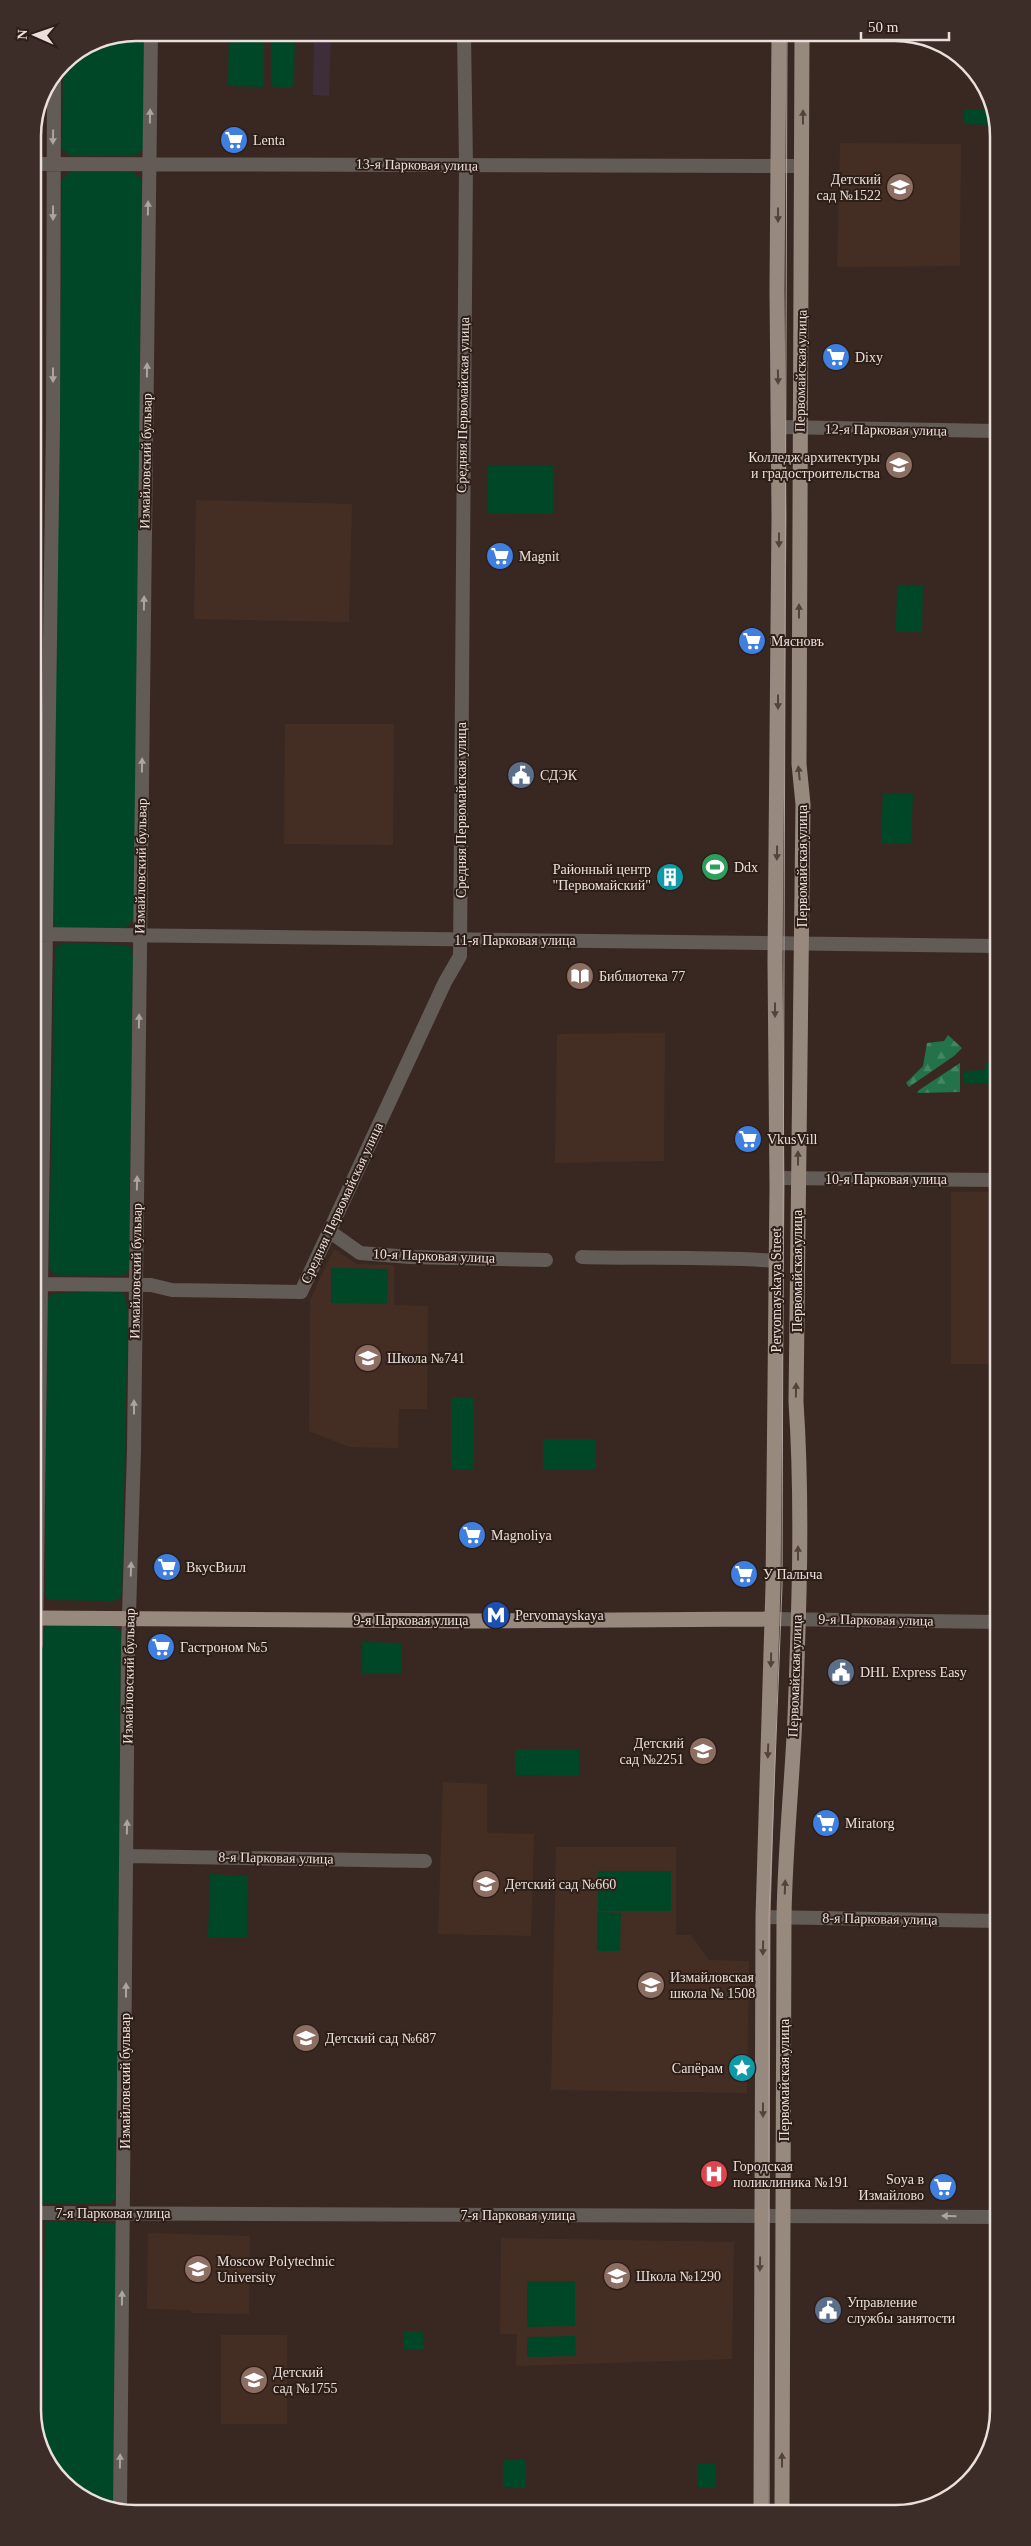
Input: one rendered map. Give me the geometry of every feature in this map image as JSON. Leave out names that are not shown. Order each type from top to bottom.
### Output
[{"type":"main road","name":"Первомайская улица","points":[[776,944],[779,41]]},
{"type":"main road","name":"Первомайская улица","points":[[782,2505],[784,1918],[787,1825],[795,1716],[797,1619],[798,1179],[803,804],[798,764],[802,41]]},
{"type":"main road","name":"Pervomayskaya Street","points":[[772,1619],[777,1178],[776,944]]},
{"type":"main road","name":"9-я Парковая улица","points":[[41,1618],[482,1621],[772,1619]]},
{"type":"main road","name":"Первомайская улица","points":[[761,2505],[763,1917],[772,1619]]},
{"type":"street","name":"Измайловский бульвар","points":[[120,2503],[151,41]]},
{"type":"street","name":"Средняя Первомайская улица","points":[[41,1284],[151,1284],[172,1290],[301,1292],[460,956],[466,165],[464,41]]},
{"type":"street","points":[[41,896],[53,426],[54,89]]},
{"type":"street","name":"13-я Парковая улица","points":[[41,164],[271,163],[802,166]]},
{"type":"street","name":"12-я Парковая улица","points":[[779,427],[990,431]]},
{"type":"street","name":"11-я Парковая улица","points":[[41,935],[990,946]]},
{"type":"street","name":"10-я Парковая улица","points":[[777,1178],[990,1180]]},
{"type":"street","name":"10-я Парковая улица","points":[[329,1231],[360,1253],[410,1257],[546,1260]]},
{"type":"street","points":[[582,1257],[647,1259],[722,1257],[776,1261]]},
{"type":"street","name":"9-я Парковая улица","points":[[772,1619],[990,1622]]},
{"type":"street","name":"8-я Парковая улица","points":[[127,1856],[425,1861]]},
{"type":"street","name":"8-я Парковая улица","points":[[763,1917],[990,1921]]},
{"type":"street","name":"7-я Парковая улица","points":[[41,2213],[990,2217]]},
{"type":"shaded area","points":[[314,41],[331,41],[329,96],[313,95]]},
{"type":"shaded area","name":"Детский сад №1522","points":[[840,143],[961,144],[960,266],[837,267]]},
{"type":"shaded area","points":[[196,500],[352,504],[349,622],[194,619]]},
{"type":"shaded area","points":[[285,724],[394,724],[393,845],[284,844]]},
{"type":"shaded area","points":[[665,1033],[664,1161],[555,1163],[557,1034]]},
{"type":"shaded area","points":[[951,1192],[990,1192],[990,1364],[951,1364]]},
{"type":"shaded area","name":"Школа №741","points":[[334,1249],[357,1264],[394,1265],[394,1305],[428,1306],[427,1409],[399,1409],[398,1448],[349,1447],[309,1431],[310,1300]]},
{"type":"shaded area","name":"Детский сад №660","points":[[443,1782],[487,1784],[487,1833],[534,1834],[531,1936],[438,1934]]},
{"type":"shaded area","name":"Измайловская школа № 1508","points":[[556,1847],[676,1847],[676,1935],[691,1935],[709,1960],[749,1961],[747,2093],[551,2090]]},
{"type":"shaded area","name":"Moscow Polytechnic University","points":[[148,2233],[250,2236],[249,2314],[191,2313],[191,2310],[147,2309]]},
{"type":"shaded area","name":"Школа №1290","points":[[501,2238],[734,2242],[732,2359],[516,2366],[517,2334],[500,2334]]},
{"type":"shaded area","name":"Детский сад №1755","points":[[221,2335],[287,2335],[287,2424],[221,2424]]},
{"type":"green space","points":[[145,41],[144,149],[135,156],[71,156],[62,149],[63,76],[78,61],[94,51],[112,44]]},
{"type":"green space","points":[[229,41],[264,41],[264,87],[228,86]]},
{"type":"green space","points":[[271,41],[295,41],[294,84],[290,88],[273,87],[271,83]]},
{"type":"green space","points":[[964,109],[986,109],[989,125],[964,124]]},
{"type":"green space","points":[[72,171],[133,172],[142,180],[134,919],[125,928],[61,928],[55,926],[53,919],[62,180]]},
{"type":"green space","points":[[488,465],[553,466],[553,514],[487,513]]},
{"type":"green space","points":[[897,585],[923,585],[922,632],[896,632]]},
{"type":"green space","points":[[883,793],[913,793],[911,844],[881,843]]},
{"type":"green space","points":[[64,943],[125,945],[131,948],[133,956],[129,1266],[128,1272],[122,1276],[57,1275],[51,1272],[49,1264],[55,953],[57,946]]},
{"type":"green space","points":[[948,1035],[962,1048],[954,1056],[909,1087],[906,1083],[923,1066],[927,1043],[944,1041]]},
{"type":"green space","points":[[960,1063],[960,1092],[917,1093],[919,1090]]},
{"type":"green space","points":[[985,1063],[990,1063],[990,1083],[964,1083],[964,1071],[985,1070]]},
{"type":"green space","points":[[331,1268],[388,1269],[387,1304],[331,1303]]},
{"type":"green space","points":[[119,1291],[124,1294],[128,1309],[122,1592],[119,1599],[112,1601],[50,1600],[46,1597],[45,1592],[47,1302],[50,1296],[56,1293]]},
{"type":"green space","points":[[451,1397],[474,1397],[474,1470],[451,1470]]},
{"type":"green space","points":[[543,1439],[596,1439],[596,1470],[543,1470]]},
{"type":"green space","points":[[51,1625],[113,1626],[121,1632],[116,2198],[109,2204],[41,2202],[41,1747],[42,1634],[45,1627]]},
{"type":"green space","points":[[362,1642],[401,1643],[401,1673],[362,1673]]},
{"type":"green space","points":[[515,1749],[579,1750],[579,1776],[515,1775]]},
{"type":"green space","points":[[598,1871],[671,1871],[671,1911],[598,1911]]},
{"type":"green space","points":[[210,1874],[248,1876],[247,1938],[208,1937]]},
{"type":"green space","points":[[597,1912],[621,1913],[620,1951],[597,1951]]},
{"type":"green space","points":[[45,2221],[116,2223],[114,2502],[94,2495],[69,2477],[51,2452],[42,2424]]},
{"type":"green space","points":[[527,2281],[575,2281],[575,2326],[527,2327]]},
{"type":"green space","points":[[403,2331],[423,2331],[424,2349],[404,2349]]},
{"type":"green space","points":[[575,2336],[576,2356],[527,2357],[527,2337]]},
{"type":"green space","points":[[503,2460],[526,2460],[526,2488],[503,2487]]},
{"type":"green space","points":[[697,2463],[716,2464],[716,2488],[697,2487]]},
{"type":"tram line","points":[[769,2505],[769,1917],[782,1586],[787,41]]},
{"type":"place","name":"Lenta","points":[[234,140]]},
{"type":"place","name":"Детский сад №1522","points":[[900,187]]},
{"type":"place","name":"Dixy","points":[[836,357]]},
{"type":"place","name":"Колледж архитектуры и градостроительства","points":[[899,465]]},
{"type":"place","name":"Magnit","points":[[500,556]]},
{"type":"place","name":"Мясновъ","points":[[752,641]]},
{"type":"place","name":"СДЭК","points":[[521,775]]},
{"type":"place","name":"Ddx","points":[[715,867]]},
{"type":"place","name":"Районный центр \"Первомайский\"","points":[[670,877]]},
{"type":"place","name":"Библиотека 77","points":[[580,976]]},
{"type":"place","name":"VkusVill","points":[[748,1139]]},
{"type":"place","name":"Школа №741","points":[[368,1358]]},
{"type":"place","name":"Magnoliya","points":[[472,1535]]},
{"type":"place","name":"ВкусВилл","points":[[167,1567]]},
{"type":"place","name":"У Палыча","points":[[744,1574]]},
{"type":"place","name":"Pervomayskaya","points":[[496,1615]]},
{"type":"place","name":"Гастроном №5","points":[[161,1647]]},
{"type":"place","name":"DHL Express Easy","points":[[841,1672]]},
{"type":"place","name":"Детский сад №2251","points":[[703,1751]]},
{"type":"place","name":"Miratorg","points":[[826,1823]]},
{"type":"place","name":"Детский сад №660","points":[[486,1884]]},
{"type":"place","name":"Измайловская школа № 1508","points":[[651,1985]]},
{"type":"place","name":"Детский сад №687","points":[[306,2038]]},
{"type":"place","name":"Сапёрам","points":[[742,2068]]},
{"type":"place","name":"Городская поликлиника №191","points":[[714,2174]]},
{"type":"place","name":"Soya в Измайлово","points":[[943,2187]]},
{"type":"place","name":"Moscow Polytechnic University","points":[[198,2269]]},
{"type":"place","name":"Школа №1290","points":[[617,2276]]},
{"type":"place","name":"Управление cлужбы занятости","points":[[828,2310]]},
{"type":"place","name":"Детский сад №1755","points":[[254,2380]]}]
